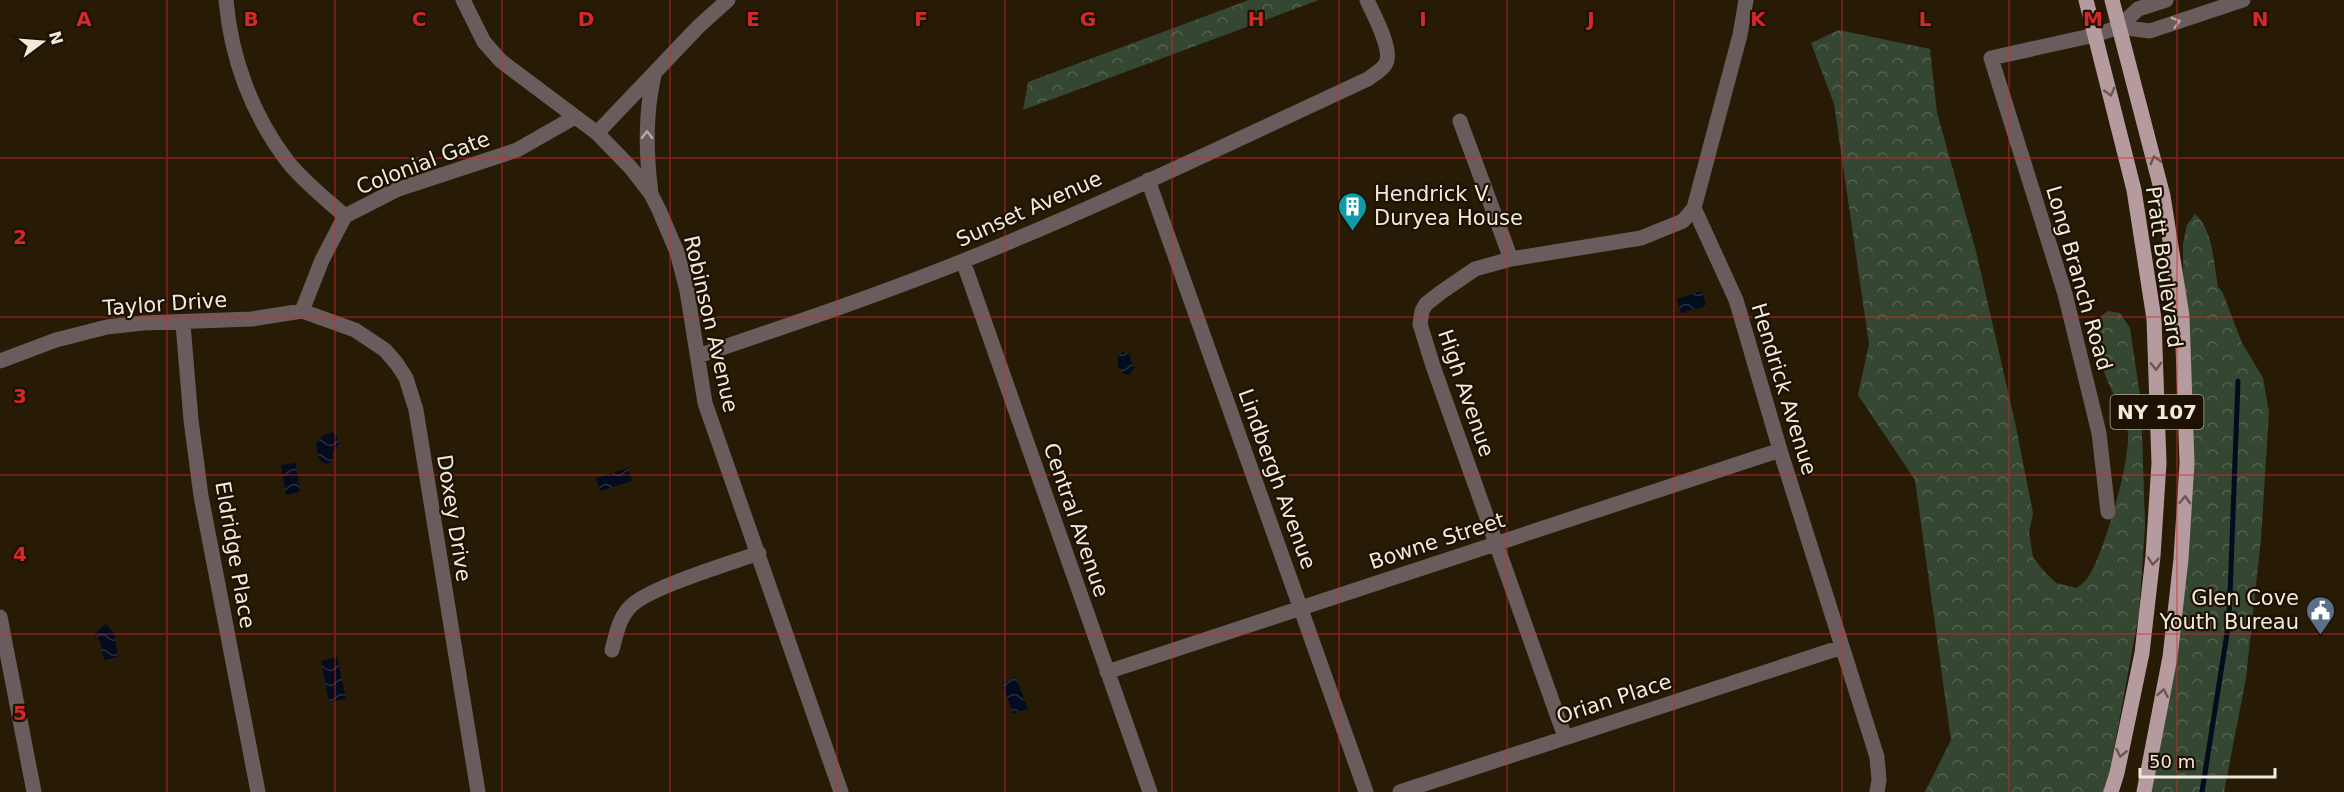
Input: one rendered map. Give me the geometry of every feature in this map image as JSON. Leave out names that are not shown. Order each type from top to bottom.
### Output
[{"type":"main road","name":"Pratt Boulevard","points":[[2086,0],[2132,180],[2144,247],[2154,319],[2159,463],[2153,556],[2142,652],[2111,792]]},
{"type":"main road","name":"Pratt Boulevard","points":[[2112,0],[2163,196],[2172,243],[2183,328],[2187,463],[2181,559],[2170,657],[2144,792]]},
{"type":"street","points":[[225,0],[238,67],[262,122],[288,162],[303,179],[345,216]]},
{"type":"street","name":"Robinson Avenue","points":[[463,0],[484,42],[501,61],[597,133],[631,168],[651,194],[676,252],[687,291],[705,403],[842,792]]},
{"type":"street","points":[[597,133],[728,0]]},
{"type":"street","name":"Sunset Avenue","points":[[698,356],[824,313],[963,261],[1148,180],[1368,79],[1385,66],[1388,60],[1388,48],[1367,0]]},
{"type":"street","points":[[1694,208],[1740,36],[1746,0]]},
{"type":"street","points":[[2120,27],[2138,9],[2166,0]]},
{"type":"street","points":[[2095,35],[2120,27],[2150,31],[2243,0]]},
{"type":"street","name":"Long Branch Road","points":[[2095,35],[1991,58],[2065,294],[2099,433],[2108,512]]},
{"type":"street","points":[[651,194],[646,146],[654,73]]},
{"type":"street","name":"Colonial Gate","points":[[302,311],[322,260],[345,216],[396,190],[517,150],[576,117]]},
{"type":"street","points":[[1460,121],[1511,259]]},
{"type":"street","name":"Lindbergh Avenue","points":[[1148,180],[1366,792]]},
{"type":"street","name":"High Avenue","points":[[1565,737],[1433,366],[1420,324],[1422,311],[1426,304],[1475,269],[1511,259],[1641,238],[1683,221],[1694,208]]},
{"type":"street","name":"Hendrick Avenue","points":[[1694,208],[1736,300],[1780,450],[1877,757],[1879,780],[1877,792]]},
{"type":"street","name":"Central Avenue","points":[[963,261],[1150,792]]},
{"type":"street","name":"Taylor Drive","points":[[0,362],[56,340],[107,327],[143,323],[183,324],[252,319],[302,311]]},
{"type":"street","name":"Doxey Drive","points":[[302,311],[355,330],[373,340],[398,364],[406,378],[416,410],[478,792]]},
{"type":"street","name":"Eldridge Place","points":[[183,324],[191,420],[201,496],[258,792]]},
{"type":"street","name":"Bowne Street","points":[[1107,672],[1780,450]]},
{"type":"street","points":[[612,650],[617,628],[624,613],[641,598],[759,553]]},
{"type":"street","points":[[0,617],[34,792]]},
{"type":"street","name":"Orian Place","points":[[1400,792],[1842,647]]},
{"type":"green space","points":[[1249,0],[1319,0],[1023,110],[1028,82]]},
{"type":"green space","points":[[1839,30],[1930,49],[1937,113],[1976,251],[2016,427],[2033,513],[2029,532],[2033,557],[2056,583],[2077,588],[2087,579],[2101,550],[2116,505],[2126,459],[2127,428],[2101,362],[2098,318],[2108,311],[2120,313],[2130,328],[2141,403],[2145,525],[2139,614],[2106,792],[1925,792],[1951,740],[1915,480],[1858,395],[1869,344],[1834,104],[1811,43]]},
{"type":"green space","points":[[2195,214],[2206,229],[2209,238],[2218,287],[2222,291],[2242,343],[2263,378],[2269,412],[2261,539],[2246,678],[2224,792],[2149,792],[2185,531],[2183,243],[2187,225]]},
{"type":"water","points":[[1702,291],[1706,306],[1681,313],[1677,299]]},
{"type":"water","points":[[1123,352],[1129,354],[1134,368],[1129,375],[1124,374],[1118,367],[1118,356]]},
{"type":"water","points":[[332,432],[337,436],[339,444],[333,451],[332,462],[325,464],[318,458],[316,444],[322,436]]},
{"type":"water","points":[[296,463],[300,492],[286,495],[281,465]]},
{"type":"water","points":[[628,468],[632,481],[600,491],[596,478]]},
{"type":"water","points":[[106,624],[114,633],[118,657],[104,660],[100,641],[94,634]]},
{"type":"water","points":[[337,657],[346,699],[329,702],[321,661]]},
{"type":"water","points":[[1016,678],[1028,709],[1013,714],[1002,683]]},
{"type":"waterway","points":[[2202,792],[2229,621],[2238,381]]},
{"type":"place","name":"Hendrick V. Duryea House","points":[[1353,232]]},
{"type":"place","name":"Glen Cove Youth Bureau","points":[[2320,636]]}]
